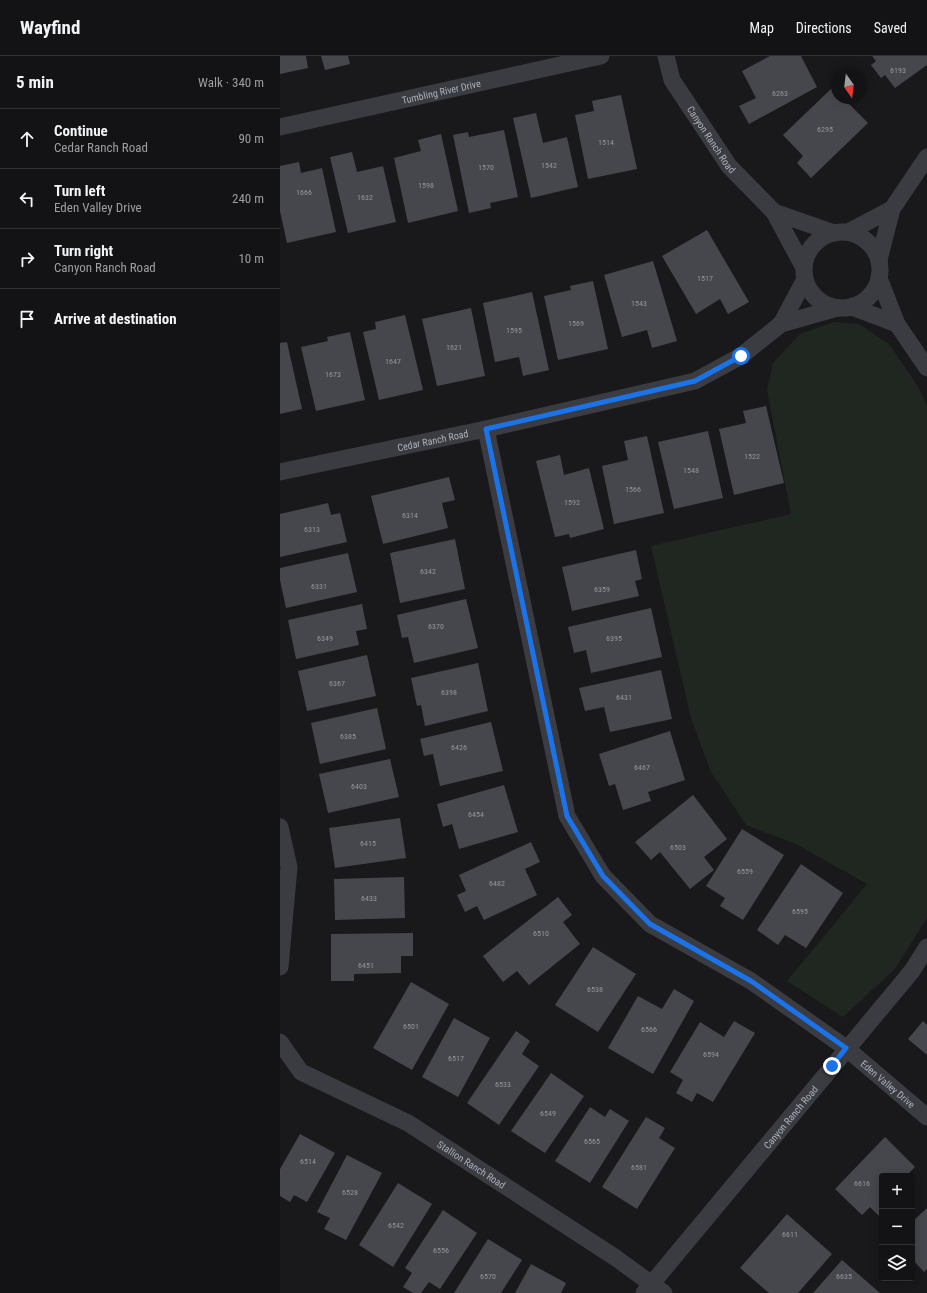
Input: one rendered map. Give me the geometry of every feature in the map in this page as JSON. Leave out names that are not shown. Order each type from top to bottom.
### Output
[{"type":"street","name":"Tumbling River Drive","points":[[280,127],[602,56]]},
{"type":"street","name":"Canyon Ranch Road","points":[[666,56],[672,80],[729,166],[774,212],[805,273]]},
{"type":"street","points":[[879,260],[892,209],[927,157]]},
{"type":"street","points":[[841,233],[892,209]]},
{"type":"street","name":"Canyon Ranch Road","points":[[774,212],[841,233]]},
{"type":"street","points":[[845,307],[862,303],[870,296],[876,288],[880,266],[876,252],[867,242],[856,234],[841,233],[825,236],[810,250],[806,258],[805,273],[808,287],[817,298],[828,305],[845,307],[897,324]]},
{"type":"street","name":"Cedar Ranch Road","points":[[781,324],[805,273]]},
{"type":"street","points":[[879,278],[897,324],[927,368]]},
{"type":"street","name":"Cedar Ranch Road","points":[[280,472],[486,429],[695,381],[741,356],[781,324],[845,307]]},
{"type":"street","name":"Eden Valley Drive","points":[[486,429],[567,816],[603,876],[650,924],[751,981],[846,1048],[927,1117]]},
{"type":"street","points":[[280,827],[289,867],[280,967]]},
{"type":"street","name":"Canyon Ranch Road","points":[[652,1291],[846,1048],[912,971],[927,948]]},
{"type":"street","name":"Stallion Ranch Road","points":[[280,1042],[300,1072],[408,1123],[616,1258],[652,1291]]},
{"type":"shaded area","points":[[834,322],[859,324],[889,344],[917,385],[927,406],[927,918],[895,969],[843,1017],[787,981],[867,884],[796,844],[746,825],[711,772],[691,718],[651,546],[791,514],[767,390],[773,363],[800,334]]},
{"type":"building","points":[[280,56],[306,56],[308,68],[280,74]]},
{"type":"building","points":[[321,56],[348,56],[350,64],[325,70]]},
{"type":"building","points":[[770,56],[801,56],[817,87],[749,124],[739,106],[756,98],[742,71]]},
{"type":"building","points":[[872,56],[927,56],[927,65],[895,88],[885,75],[881,78],[871,65],[876,61]]},
{"type":"building","points":[[831,89],[831,104],[849,104],[868,123],[811,178],[797,163],[803,156],[783,135]]},
{"type":"building","points":[[621,95],[637,169],[588,179],[575,115],[594,111],[592,101]]},
{"type":"building","points":[[536,113],[543,143],[567,137],[578,187],[531,198],[513,118]]},
{"type":"building","points":[[504,130],[518,197],[490,203],[491,208],[469,213],[453,135],[468,132],[469,137]]},
{"type":"building","points":[[441,134],[458,211],[408,223],[394,158],[421,151],[418,140]]},
{"type":"building","points":[[352,152],[357,172],[383,166],[396,222],[348,233],[330,157]]},
{"type":"building","points":[[299,162],[301,173],[322,168],[336,232],[287,243],[280,211],[280,166]]},
{"type":"building","points":[[707,230],[749,302],[728,314],[720,299],[696,314],[662,256]]},
{"type":"building","points":[[653,261],[677,341],[652,348],[647,330],[622,337],[604,275]]},
{"type":"building","points":[[593,281],[608,349],[558,360],[544,296],[571,290],[570,286]]},
{"type":"building","points":[[532,292],[549,370],[523,376],[519,357],[495,362],[483,303]]},
{"type":"building","points":[[471,308],[485,376],[437,386],[422,319]]},
{"type":"building","points":[[405,315],[423,390],[379,400],[363,332],[376,329],[375,322]]},
{"type":"building","points":[[350,332],[365,400],[316,411],[301,347],[328,341],[327,337]]},
{"type":"building","points":[[287,342],[302,409],[280,414],[280,343]]},
{"type":"building","points":[[766,406],[784,483],[734,495],[719,429],[746,423],[743,411]]},
{"type":"building","points":[[708,431],[723,498],[674,509],[658,442]]},
{"type":"building","points":[[647,436],[664,513],[614,524],[602,466],[628,460],[624,441]]},
{"type":"building","points":[[560,455],[564,475],[589,468],[604,529],[570,538],[569,534],[555,537],[536,461]]},
{"type":"building","points":[[449,477],[455,500],[442,503],[448,528],[383,544],[371,496]]},
{"type":"building","points":[[328,503],[331,515],[340,513],[347,542],[280,557],[280,514]]},
{"type":"building","points":[[455,539],[465,589],[400,603],[390,553]]},
{"type":"building","points":[[636,550],[642,579],[635,581],[639,596],[572,611],[562,567]]},
{"type":"building","points":[[348,553],[357,592],[286,608],[280,580],[280,568]]},
{"type":"building","points":[[466,599],[478,648],[414,663],[408,637],[402,638],[397,615]]},
{"type":"building","points":[[362,604],[367,629],[356,631],[359,645],[296,659],[288,620]]},
{"type":"building","points":[[651,608],[662,657],[591,673],[586,650],[574,653],[568,627]]},
{"type":"building","points":[[367,655],[376,696],[307,711],[298,671]]},
{"type":"building","points":[[478,663],[488,711],[425,726],[421,705],[417,706],[411,678]]},
{"type":"building","points":[[661,670],[672,719],[610,732],[604,707],[585,711],[579,688]]},
{"type":"building","points":[[377,708],[386,749],[320,764],[311,723]]},
{"type":"building","points":[[491,722],[503,771],[440,786],[433,754],[424,756],[420,739]]},
{"type":"building","points":[[670,731],[685,780],[648,792],[651,801],[623,810],[615,784],[609,786],[599,754]]},
{"type":"building","points":[[390,759],[399,797],[328,813],[319,774]]},
{"type":"building","points":[[504,785],[518,832],[459,849],[452,824],[443,827],[437,804]]},
{"type":"building","points":[[693,795],[727,839],[704,857],[714,870],[690,889],[660,852],[651,860],[635,842]]},
{"type":"building","points":[[400,818],[406,858],[335,868],[329,828]]},
{"type":"building","points":[[742,829],[784,855],[743,920],[720,906],[725,898],[706,886]]},
{"type":"building","points":[[531,842],[540,862],[525,869],[537,895],[484,920],[477,906],[465,912],[457,895],[466,891],[459,875]]},
{"type":"building","points":[[801,864],[843,893],[806,948],[785,935],[778,945],[757,930]]},
{"type":"building","points":[[404,877],[405,918],[335,920],[334,879]]},
{"type":"building","points":[[558,897],[572,915],[563,922],[580,944],[529,985],[517,971],[503,982],[483,956]]},
{"type":"building","points":[[413,933],[413,956],[401,956],[401,973],[354,974],[354,981],[331,981],[331,934]]},
{"type":"building","points":[[593,947],[636,974],[598,1032],[555,1005]]},
{"type":"building","points":[[411,982],[449,1004],[412,1070],[373,1048]]},
{"type":"building","points":[[674,989],[694,1001],[653,1074],[608,1048],[638,996],[662,1009]]},
{"type":"building","points":[[454,1018],[490,1038],[458,1097],[422,1077]]},
{"type":"building","points":[[734,1021],[755,1033],[713,1102],[697,1093],[692,1102],[676,1093],[683,1080],[670,1072],[700,1022],[724,1037]]},
{"type":"building","points":[[923,1021],[927,1025],[927,1055],[908,1039]]},
{"type":"building","points":[[516,1031],[530,1041],[522,1054],[539,1066],[499,1125],[467,1103]]},
{"type":"building","points":[[551,1073],[584,1096],[545,1153],[511,1131]]},
{"type":"building","points":[[590,1107],[605,1117],[610,1109],[629,1121],[590,1183],[555,1161]]},
{"type":"building","points":[[646,1117],[665,1128],[659,1138],[675,1148],[637,1209],[602,1187]]},
{"type":"building","points":[[300,1134],[335,1153],[307,1202],[294,1195],[290,1202],[280,1196],[280,1169]]},
{"type":"building","points":[[885,1137],[915,1167],[909,1173],[879,1173],[879,1216],[870,1207],[862,1215],[835,1189]]},
{"type":"building","points":[[347,1155],[382,1173],[346,1240],[324,1229],[330,1218],[317,1212]]},
{"type":"building","points":[[398,1183],[432,1204],[393,1267],[359,1245]]},
{"type":"building","points":[[927,1208],[927,1269],[924,1272],[915,1262],[915,1219]]},
{"type":"building","points":[[443,1210],[477,1233],[440,1289],[429,1282],[421,1293],[413,1293],[403,1287],[412,1273],[405,1268]]},
{"type":"building","points":[[787,1214],[832,1254],[798,1293],[769,1293],[740,1268]]},
{"type":"building","points":[[488,1239],[522,1260],[501,1293],[454,1293]]},
{"type":"building","points":[[842,1260],[880,1293],[813,1293]]},
{"type":"building","points":[[531,1264],[566,1283],[561,1293],[515,1293]]},
{"type":"route","points":[[741,356],[695,381],[486,429],[567,816],[603,876],[650,924],[751,981],[846,1048],[832,1066]]}]
